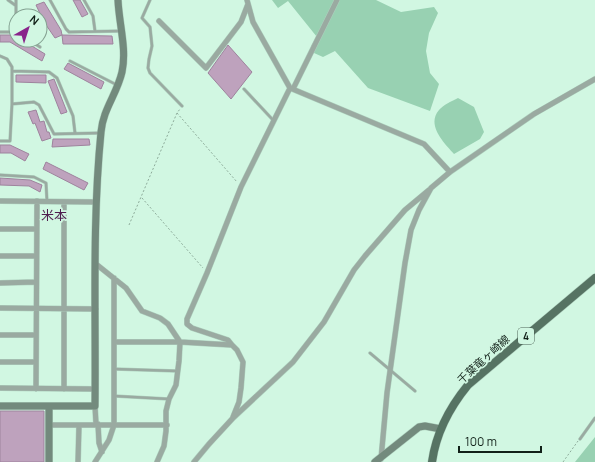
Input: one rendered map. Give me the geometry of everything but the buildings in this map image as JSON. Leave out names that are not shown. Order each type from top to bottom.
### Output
[{"type":"main road","name":"千葉竜ヶ崎線","points":[[432,462],[436,442],[441,429],[453,406],[468,384],[595,278]]},
{"type":"street","points":[[102,452],[99,443],[95,406],[96,202],[101,133],[106,111],[122,72],[122,31],[118,0]]},
{"type":"street","points":[[232,418],[240,395],[243,362],[237,350],[228,340],[192,328],[187,324],[186,319],[207,273],[241,187],[337,0]]},
{"type":"street","points":[[248,2],[253,22],[291,89],[424,144],[450,172]]},
{"type":"street","points":[[158,21],[206,68],[240,22],[248,2]]},
{"type":"street","points":[[194,462],[232,418],[293,362],[324,322],[354,270],[405,210],[450,172],[534,114],[595,79]]},
{"type":"street","points":[[381,459],[390,370],[405,262],[412,230],[419,210],[431,188]]},
{"type":"street","points":[[0,201],[96,202]]},
{"type":"street","points":[[36,389],[37,201]]},
{"type":"street","points":[[64,202],[64,389]]},
{"type":"street","points":[[0,229],[36,229]]},
{"type":"street","points":[[0,256],[36,256]]},
{"type":"street","points":[[96,264],[126,288],[142,311],[160,318],[168,324],[180,342],[176,385],[169,398],[166,410],[164,446],[157,462]]},
{"type":"street","points":[[95,462],[109,440],[114,425],[114,278]]},
{"type":"street","points":[[0,283],[36,282]]},
{"type":"street","points":[[0,308],[96,309]]},
{"type":"street","points":[[0,335],[36,335]]},
{"type":"street","points":[[114,342],[180,342],[232,346]]},
{"type":"street","points":[[0,362],[36,362]]},
{"type":"street","points":[[0,388],[95,389]]},
{"type":"street","points":[[0,406],[95,406]]},
{"type":"street","points":[[49,406],[49,462]]},
{"type":"street","points":[[49,425],[166,425]]},
{"type":"street","points":[[78,462],[79,425]]},
{"type":"street","points":[[375,462],[381,459],[419,427],[425,426],[441,429]]},
{"type":"lane","points":[[8,0],[16,5]]},
{"type":"lane","points":[[16,0],[16,5]]},
{"type":"lane","points":[[50,0],[69,32],[122,31]]},
{"type":"lane","points":[[84,0],[94,16],[95,31]]},
{"type":"lane","points":[[150,0],[142,18],[150,27],[152,46],[148,68],[150,73],[182,106]]},
{"type":"lane","points":[[0,56],[7,59],[12,67],[10,141],[0,142]]},
{"type":"lane","points":[[70,61],[117,86]]},
{"type":"lane","points":[[12,71],[49,72],[57,78],[73,116],[75,133]]},
{"type":"lane","points":[[244,89],[274,121]]},
{"type":"lane","points":[[12,104],[34,102],[39,105],[54,134],[101,133]]},
{"type":"lane","points":[[0,175],[34,177],[46,183],[47,201]]},
{"type":"lane","points":[[370,353],[416,391]]},
{"type":"lane","points":[[114,369],[178,371]]},
{"type":"lane","points":[[114,396],[169,398]]},
{"type":"lane","points":[[580,439],[595,418]]},
{"type":"path","points":[[129,226],[177,113],[182,106]]},
{"type":"path","points":[[177,113],[241,187]]},
{"type":"path","points":[[142,198],[207,273]]},
{"type":"path","points":[[563,462],[580,439]]},
{"type":"green space","points":[[272,0],[376,0],[401,12],[434,7],[438,13],[429,33],[426,51],[430,73],[439,84],[430,111],[368,88],[335,51],[323,57],[314,53],[311,46],[317,37],[288,1],[278,8]]},
{"type":"green space","points":[[458,98],[474,107],[484,132],[480,139],[454,154],[441,139],[435,128],[434,122],[441,108]]},
{"type":"green space","points":[[595,437],[595,462],[575,462]]},
{"type":"district","name":"米本","points":[[54,215]]}]
